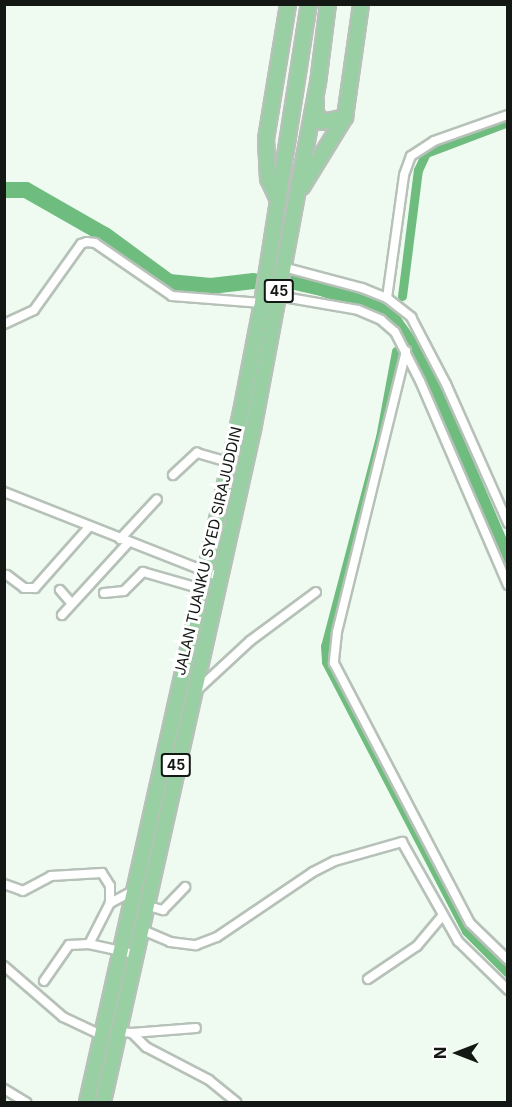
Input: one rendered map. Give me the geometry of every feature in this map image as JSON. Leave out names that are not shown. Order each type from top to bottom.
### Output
[{"type":"highway","points":[[278,200],[267,171],[266,140],[288,4]]},
{"type":"highway","name":"JALAN TUANKU SYED SIRAJUDDIN","points":[[103,1102],[144,905],[192,694],[229,462],[262,303],[309,4]]},
{"type":"highway","name":"JALAN TUANKU SYED SIRAJUDDIN","points":[[87,1102],[131,892],[202,589],[211,574],[253,430],[318,83],[328,4]]},
{"type":"highway","points":[[294,202],[345,117],[362,4]]},
{"type":"highway","points":[[318,83],[315,112],[322,122],[345,117]]},
{"type":"highway","points":[[266,140],[274,158],[279,158],[285,149]]},
{"type":"street","points":[[387,298],[404,175],[411,156],[434,141],[507,115]]},
{"type":"street","points":[[4,324],[34,310],[81,244],[87,242],[95,243],[172,296],[262,303]]},
{"type":"street","points":[[283,267],[387,298],[411,317],[422,333],[507,524]]},
{"type":"street","points":[[278,296],[358,310],[381,320],[406,351],[507,585]]},
{"type":"street","points":[[406,351],[337,632],[334,663],[470,923],[507,960]]},
{"type":"street","points":[[173,475],[197,453],[229,462]]},
{"type":"street","points":[[4,492],[88,528],[211,574]]},
{"type":"street","points":[[62,615],[125,541],[157,499]]},
{"type":"street","points":[[7,575],[24,588],[35,588],[88,528]]},
{"type":"street","points":[[104,593],[124,591],[143,572],[202,589]]},
{"type":"street","points":[[60,590],[72,604]]},
{"type":"street","points":[[192,694],[250,641],[316,592]]},
{"type":"street","points":[[139,929],[170,942],[196,945],[217,937],[313,872],[396,842],[408,848],[458,941],[507,990]]},
{"type":"street","points":[[4,884],[23,891],[56,875],[102,873],[110,886],[110,903],[89,944]]},
{"type":"street","points":[[144,905],[163,910],[185,887]]},
{"type":"street","points":[[110,903],[131,892]]},
{"type":"street","points":[[368,979],[417,946],[443,915]]},
{"type":"street","points":[[44,981],[69,945],[89,944],[134,954]]},
{"type":"street","points":[[4,966],[63,1017],[101,1035]]},
{"type":"street","points":[[117,1031],[132,1033],[196,1028]]},
{"type":"street","points":[[132,1033],[146,1047],[195,1071],[232,1101]]},
{"type":"street","points":[[4,1089],[26,1102]]},
{"type":"waterway","points":[[402,296],[418,170],[426,153],[508,122]]},
{"type":"waterway","points":[[4,190],[26,190],[105,235],[169,282],[211,286],[254,281]]},
{"type":"waterway","points":[[295,282],[322,288],[388,313],[421,360],[508,562]]},
{"type":"waterway","points":[[396,351],[380,437],[325,646],[326,662],[466,931],[508,973]]}]
